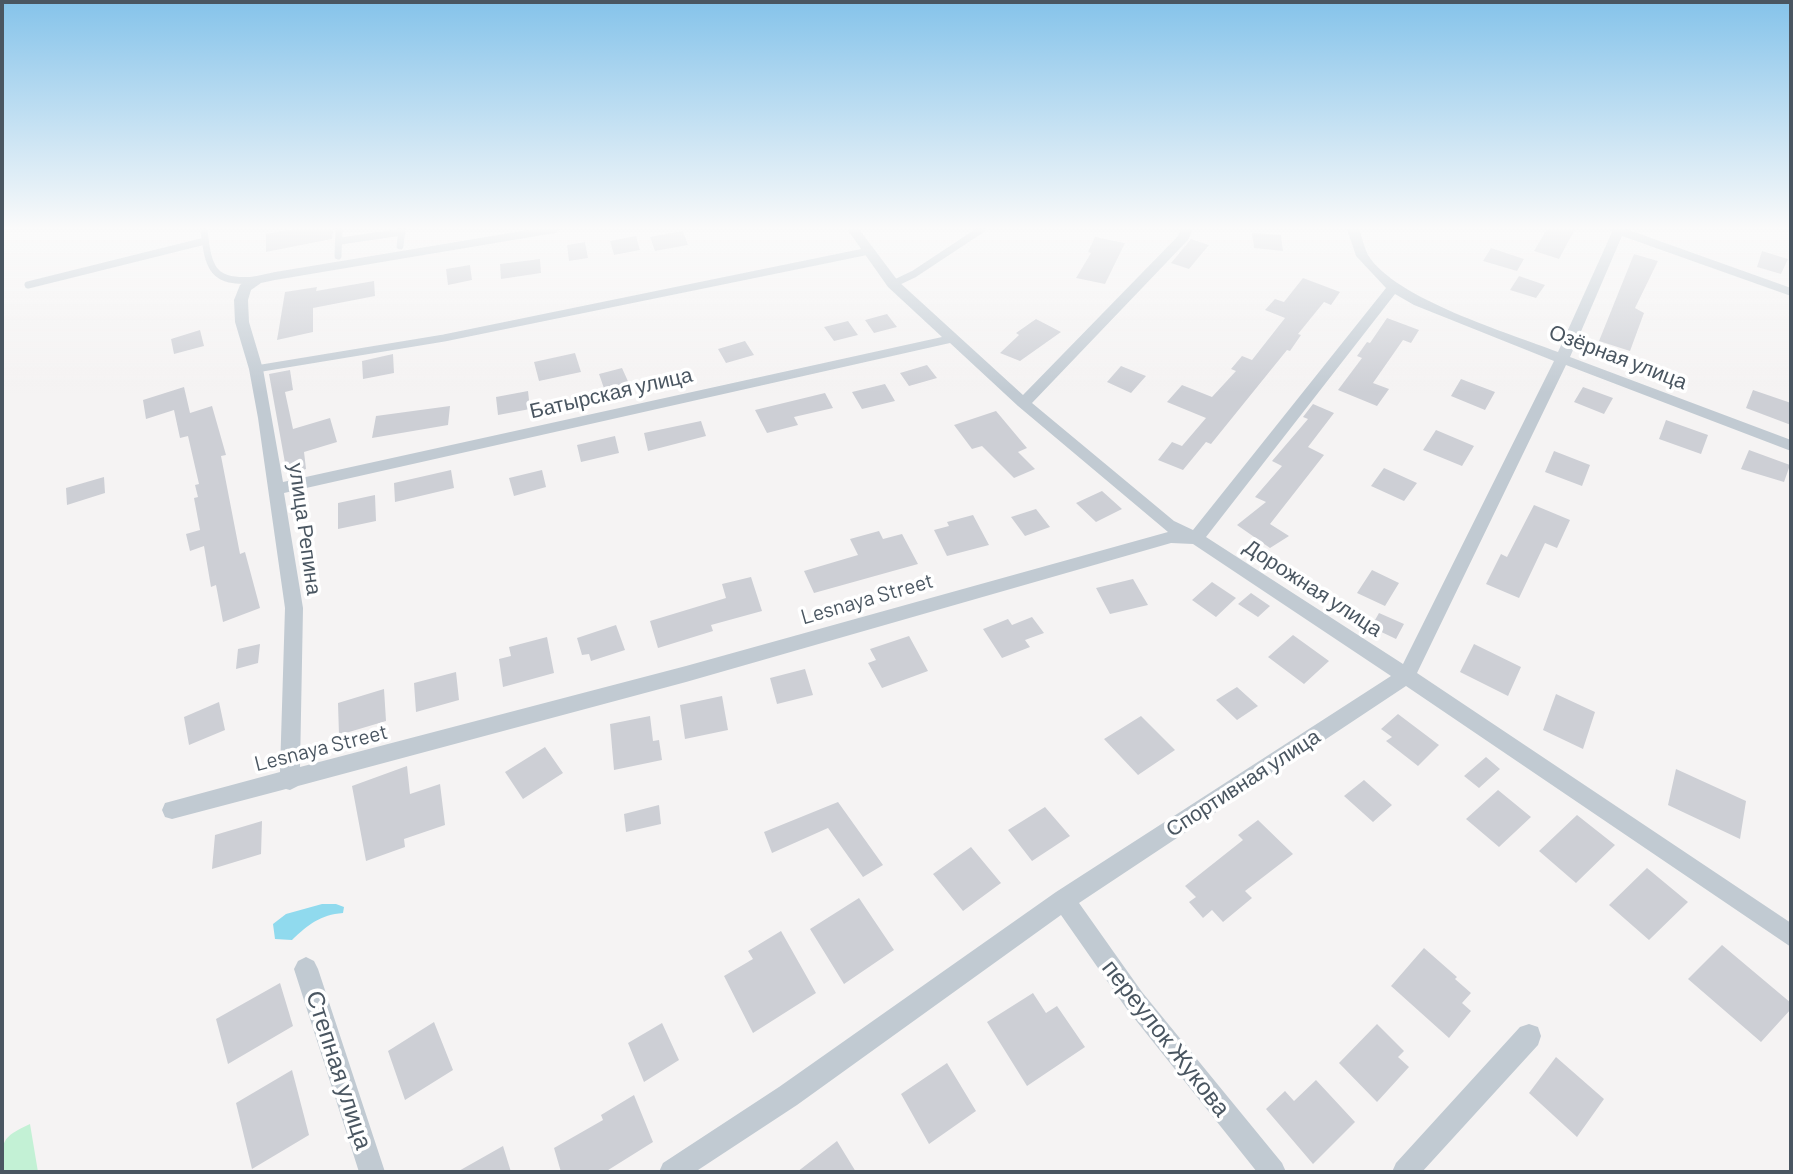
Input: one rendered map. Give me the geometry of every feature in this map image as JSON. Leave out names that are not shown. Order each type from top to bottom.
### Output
[{"type":"street","name":"улица Репина","points":[[251,284],[241,300],[243,322],[256,369],[294,608],[290,781]]},
{"type":"street","name":"Дорожная улица","points":[[893,284],[1023,403],[1168,525],[1196,538],[1406,676],[1791,936]]},
{"type":"street","points":[[1023,403],[1139,284]]},
{"type":"street","points":[[1196,538],[1393,288],[1389,284]]},
{"type":"street","points":[[1406,676],[1562,359],[1594,284]]},
{"type":"street","points":[[1768,284],[1791,292]]},
{"type":"street","name":"Озёрная улица","points":[[1393,288],[1419,302],[1562,359],[1791,446]]},
{"type":"street","name":"Батырская улица","points":[[277,489],[955,338]]},
{"type":"street","name":"Lesnaya Street","points":[[172,810],[700,671],[1171,537],[1196,538]]},
{"type":"street","name":"Спортивная улица","points":[[672,1172],[788,1096],[1064,900],[1406,676]]},
{"type":"street","name":"переулок Жукова","points":[[1064,900],[1134,1000],[1273,1172]]},
{"type":"street","name":"Степная улица","points":[[306,969],[372,1172]]},
{"type":"street","points":[[1405,1172],[1529,1036]]},
{"type":"lane","points":[[28,285],[33,284]]},
{"type":"lane","points":[[256,369],[444,338],[709,284]]},
{"type":"green space","points":[[30,1124],[38,1172],[2,1172],[5,1142],[13,1133]]},
{"type":"water","points":[[322,904],[344,907],[343,913],[315,921],[292,940],[275,939],[273,924],[286,914]]},
{"type":"building","points":[[374,284],[375,296],[313,308],[313,332],[277,340],[285,292],[317,287],[316,291]]},
{"type":"building","points":[[1298,284],[1318,284],[1340,292],[1331,305],[1324,302],[1298,334],[1301,335],[1290,351],[1287,350],[1211,444],[1206,442],[1183,470],[1158,460],[1172,442],[1182,446],[1206,418],[1167,402],[1182,385],[1212,397],[1236,371],[1231,369],[1242,356],[1252,360],[1285,318],[1265,310],[1275,299],[1284,302]]},
{"type":"building","points":[[1514,284],[1545,285],[1536,298],[1510,290]]},
{"type":"building","points":[[1622,284],[1647,284],[1635,308],[1644,313],[1630,351],[1599,341]]},
{"type":"building","points":[[887,314],[897,327],[874,333],[865,320]]},
{"type":"building","points":[[1387,318],[1419,330],[1411,343],[1403,340],[1373,383],[1389,389],[1377,406],[1338,390],[1362,358],[1357,356],[1367,342],[1370,343]]},
{"type":"building","points":[[1036,319],[1061,332],[1020,361],[1000,353],[1019,335],[1016,333]]},
{"type":"building","points":[[848,321],[858,335],[834,341],[824,327]]},
{"type":"building","points":[[200,330],[204,346],[174,354],[171,339]]},
{"type":"building","points":[[745,341],[754,355],[726,363],[718,349]]},
{"type":"building","points":[[575,353],[581,372],[539,381],[534,362]]},
{"type":"building","points":[[393,354],[394,373],[363,379],[362,361]]},
{"type":"building","points":[[927,365],[937,378],[909,386],[900,373]]},
{"type":"building","points":[[1121,366],[1146,376],[1131,393],[1107,382]]},
{"type":"building","points":[[622,368],[631,388],[606,394],[599,374]]},
{"type":"building","points":[[290,370],[293,390],[285,392],[293,429],[330,418],[337,442],[304,452],[306,469],[287,474],[269,374]]},
{"type":"building","points":[[1461,379],[1495,392],[1485,410],[1451,396]]},
{"type":"building","points":[[885,384],[895,401],[862,409],[852,392]]},
{"type":"building","points":[[184,387],[190,413],[212,406],[226,455],[221,456],[240,554],[245,552],[260,608],[223,622],[216,585],[211,587],[204,546],[190,551],[186,534],[200,530],[194,498],[198,497],[195,485],[199,484],[188,436],[180,438],[174,410],[146,419],[143,400]]},
{"type":"building","points":[[1583,387],[1613,398],[1604,414],[1574,402]]},
{"type":"building","points":[[1753,390],[1791,403],[1791,425],[1746,408]]},
{"type":"building","points":[[528,391],[530,409],[498,415],[496,397]]},
{"type":"building","points":[[825,393],[833,408],[794,417],[798,425],[767,433],[755,410]]},
{"type":"building","points":[[1313,404],[1334,413],[1308,447],[1324,455],[1270,524],[1289,536],[1270,548],[1237,525],[1266,502],[1255,497],[1282,466],[1272,461],[1308,419],[1303,417]]},
{"type":"building","points":[[450,406],[448,425],[372,438],[376,416]]},
{"type":"building","points":[[996,411],[1027,448],[1018,452],[1035,469],[1014,478],[982,446],[972,449],[954,425]]},
{"type":"building","points":[[1666,420],[1708,435],[1701,454],[1659,439]]},
{"type":"building","points":[[701,421],[706,436],[648,451],[644,433]]},
{"type":"building","points":[[1436,430],[1474,446],[1462,466],[1423,450]]},
{"type":"building","points":[[615,436],[619,453],[581,462],[577,445]]},
{"type":"building","points":[[1749,450],[1790,465],[1784,482],[1741,469]]},
{"type":"building","points":[[1554,451],[1590,465],[1582,486],[1545,472]]},
{"type":"building","points":[[1384,468],[1417,483],[1404,501],[1371,486]]},
{"type":"building","points":[[451,470],[454,488],[395,502],[394,483]]},
{"type":"building","points":[[542,470],[546,487],[514,496],[509,478]]},
{"type":"building","points":[[104,477],[105,493],[67,505],[66,488]]},
{"type":"building","points":[[1102,491],[1122,509],[1096,522],[1076,503]]},
{"type":"building","points":[[375,495],[376,521],[338,529],[338,503]]},
{"type":"building","points":[[1534,505],[1570,520],[1557,548],[1545,543],[1519,598],[1486,584],[1501,554],[1507,557]]},
{"type":"building","points":[[1036,509],[1050,527],[1025,536],[1011,517]]},
{"type":"building","points":[[973,515],[989,545],[947,556],[934,530],[949,526],[947,522]]},
{"type":"building","points":[[879,531],[883,539],[902,534],[918,564],[814,593],[804,571],[858,555],[850,539]]},
{"type":"building","points":[[1372,570],[1399,583],[1385,606],[1357,593]]},
{"type":"building","points":[[751,577],[762,611],[711,625],[713,631],[658,648],[650,621],[726,598],[722,584]]},
{"type":"building","points":[[1133,579],[1148,605],[1110,614],[1096,588]]},
{"type":"building","points":[[1212,582],[1236,598],[1216,617],[1192,600]]},
{"type":"building","points":[[1251,593],[1270,606],[1258,617],[1238,604]]},
{"type":"building","points":[[1379,613],[1404,624],[1396,639],[1371,627]]},
{"type":"building","points":[[1032,617],[1044,633],[1025,640],[1030,647],[1002,658],[983,629],[1008,619],[1012,625]]},
{"type":"building","points":[[616,625],[625,650],[591,661],[589,654],[582,655],[577,638]]},
{"type":"building","points":[[1293,635],[1329,661],[1304,684],[1268,657]]},
{"type":"building","points":[[909,636],[928,671],[882,688],[868,663],[876,660],[870,649]]},
{"type":"building","points":[[547,637],[554,673],[503,687],[499,659],[511,656],[509,647]]},
{"type":"building","points":[[260,644],[258,663],[236,669],[238,649]]},
{"type":"building","points":[[1474,644],[1521,667],[1508,696],[1460,672]]},
{"type":"building","points":[[805,669],[813,695],[777,704],[770,678]]},
{"type":"building","points":[[456,672],[459,700],[416,712],[414,683]]},
{"type":"building","points":[[1237,687],[1258,706],[1237,720],[1216,700]]},
{"type":"building","points":[[384,689],[386,721],[339,735],[338,703]]},
{"type":"building","points":[[1556,694],[1595,712],[1583,749],[1543,730]]},
{"type":"building","points":[[722,696],[728,730],[685,739],[680,705]]},
{"type":"building","points":[[219,702],[225,730],[189,745],[184,717]]},
{"type":"building","points":[[1398,714],[1439,745],[1418,766],[1386,741],[1392,737],[1381,729]]},
{"type":"building","points":[[650,716],[653,741],[659,740],[662,760],[614,770],[610,724]]},
{"type":"building","points":[[1141,716],[1175,750],[1138,775],[1104,739]]},
{"type":"building","points":[[545,747],[563,773],[523,799],[505,772]]},
{"type":"building","points":[[1486,757],[1500,769],[1479,788],[1464,776]]},
{"type":"building","points":[[407,766],[410,794],[440,784],[445,825],[404,839],[405,847],[366,861],[352,786]]},
{"type":"building","points":[[1676,769],[1746,801],[1740,839],[1668,805]]},
{"type":"building","points":[[1364,780],[1392,805],[1373,822],[1344,796]]},
{"type":"building","points":[[1498,790],[1531,817],[1499,847],[1466,819]]},
{"type":"building","points":[[838,802],[883,865],[863,877],[828,828],[772,853],[764,832]]},
{"type":"building","points":[[659,805],[661,824],[626,832],[624,814]]},
{"type":"building","points":[[1045,807],[1070,836],[1032,861],[1008,830]]},
{"type":"building","points":[[1577,815],[1615,845],[1576,883],[1539,851]]},
{"type":"building","points":[[1258,820],[1293,854],[1245,891],[1252,898],[1223,922],[1212,910],[1203,918],[1189,902],[1196,897],[1185,886],[1243,840],[1238,835]]},
{"type":"building","points":[[262,821],[261,854],[212,869],[215,835]]},
{"type":"building","points":[[971,847],[1001,883],[963,911],[933,874]]},
{"type":"building","points":[[1647,868],[1688,902],[1649,940],[1609,905]]},
{"type":"building","points":[[859,898],[894,950],[844,984],[810,929]]},
{"type":"building","points":[[781,931],[816,993],[753,1033],[724,976],[753,959],[748,951]]},
{"type":"building","points":[[1722,945],[1791,1003],[1791,1009],[1761,1042],[1688,979]]},
{"type":"building","points":[[1424,948],[1471,993],[1462,1003],[1471,1011],[1449,1038],[1391,986]]},
{"type":"building","points":[[280,983],[293,1026],[228,1064],[216,1019]]},
{"type":"building","points":[[1033,993],[1046,1013],[1057,1006],[1085,1047],[1027,1086],[987,1022]]},
{"type":"building","points":[[434,1022],[453,1070],[405,1100],[388,1051]]},
{"type":"building","points":[[662,1023],[679,1060],[644,1082],[628,1043]]},
{"type":"building","points":[[1377,1024],[1404,1051],[1398,1057],[1409,1067],[1377,1102],[1339,1063]]},
{"type":"building","points":[[1556,1057],[1604,1099],[1577,1137],[1529,1093]]},
{"type":"building","points":[[947,1063],[976,1111],[929,1144],[901,1094]]},
{"type":"building","points":[[292,1070],[309,1135],[252,1169],[236,1103]]},
{"type":"building","points":[[1316,1080],[1355,1122],[1313,1164],[1266,1109],[1285,1091],[1294,1101]]},
{"type":"building","points":[[634,1095],[653,1142],[605,1172],[561,1172],[554,1148],[603,1120],[601,1115]]},
{"type":"building","points":[[837,1141],[856,1172],[797,1172]]},
{"type":"building","points":[[503,1146],[511,1172],[457,1172]]}]
